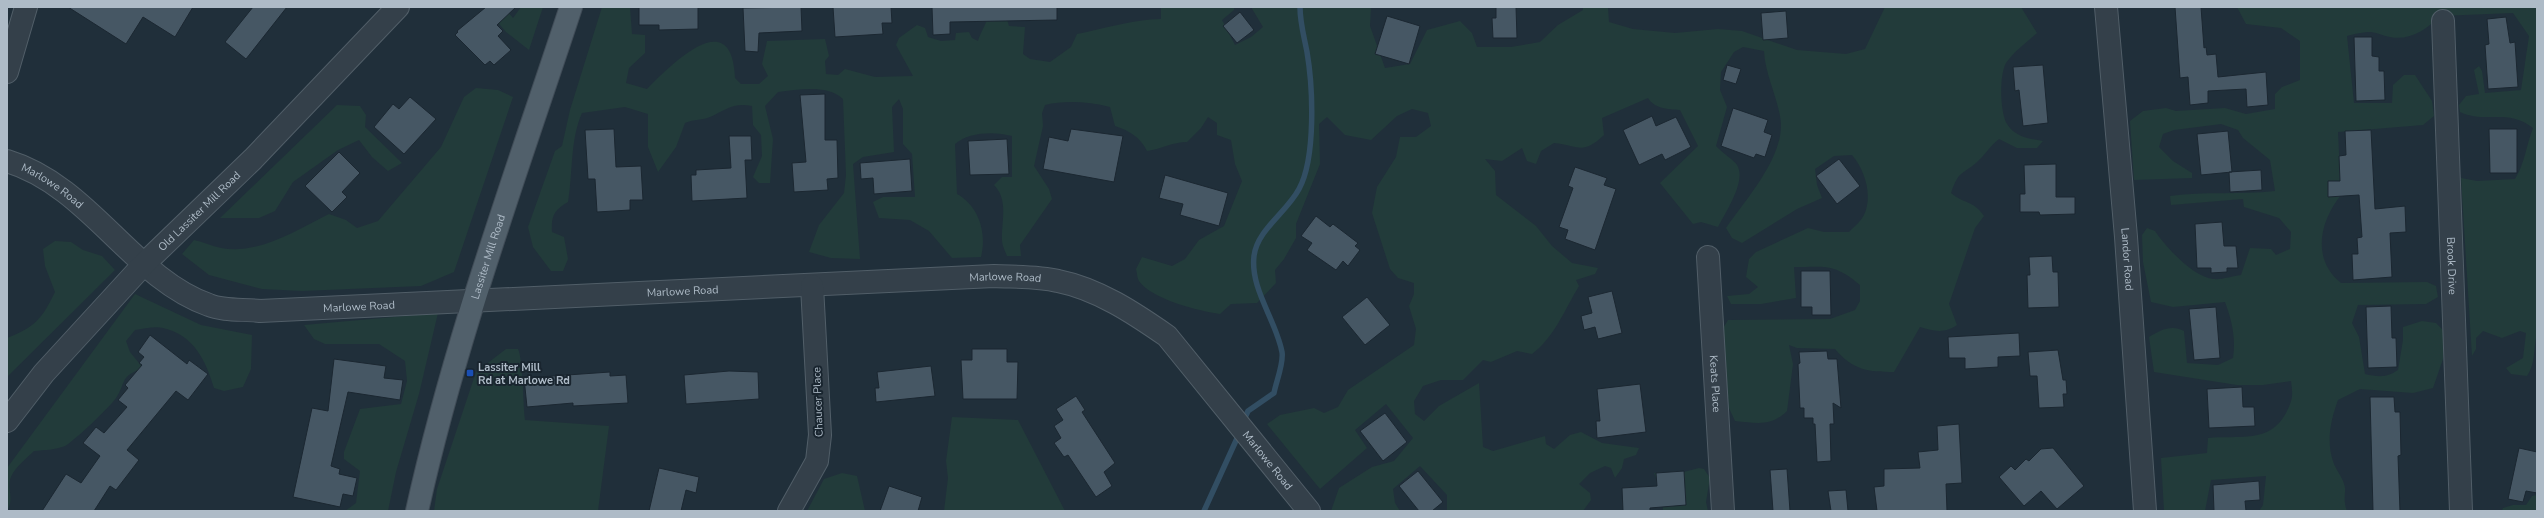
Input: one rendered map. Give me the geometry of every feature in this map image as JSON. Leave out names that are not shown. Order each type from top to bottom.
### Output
[{"type":"main road","name":"Lassiter Mill Road","points":[[417,511],[431,447],[473,300],[571,7]]},
{"type":"street","points":[[7,72],[26,7]]},
{"type":"street","name":"Old Lassiter Mill Road","points":[[7,421],[44,372],[144,264],[253,159],[398,7]]},
{"type":"street","name":"Landor Road","points":[[2106,7],[2126,237],[2145,511]]},
{"type":"street","name":"Brook Drive","points":[[2443,21],[2461,511]]},
{"type":"street","name":"Marlowe Road","points":[[7,161],[32,169],[88,210],[144,264],[183,292],[210,306],[260,311],[473,300],[812,286],[994,276],[1058,280],[1108,299],[1139,316],[1167,336],[1309,511]]},
{"type":"street","name":"Keats Place","points":[[1708,257],[1722,511]]},
{"type":"street","name":"Chaucer Place","points":[[789,511],[817,461],[820,435],[812,286]]},
{"type":"green space","points":[[485,7],[504,7],[513,18],[521,7],[543,7],[529,50],[506,32]]},
{"type":"green space","points":[[602,7],[630,7],[632,34],[645,35],[645,53],[629,68],[626,83],[647,89],[685,55],[699,46],[712,42],[724,45],[731,56],[735,78],[741,84],[759,84],[768,76],[762,64],[767,41],[825,39],[829,56],[825,61],[826,74],[838,75],[845,69],[875,77],[913,76],[896,45],[899,38],[917,25],[925,28],[928,37],[941,41],[955,40],[956,33],[969,32],[972,38],[978,41],[986,21],[989,7],[1003,7],[1009,26],[1025,27],[1023,54],[1030,59],[1050,62],[1071,47],[1077,34],[1129,22],[1161,19],[1161,7],[1234,7],[1234,10],[1222,20],[1235,45],[1251,37],[1263,27],[1251,7],[1371,7],[1370,26],[1385,68],[1410,64],[1427,30],[1460,21],[1472,33],[1477,47],[1511,47],[1540,42],[1558,25],[1583,10],[1583,7],[1608,7],[1609,22],[1633,29],[1675,33],[1718,29],[1742,31],[1797,50],[1846,54],[1865,49],[1885,7],[2021,7],[2037,33],[2006,63],[2001,85],[2003,112],[2007,124],[2018,135],[2043,141],[2037,148],[2017,148],[1999,139],[1980,159],[1961,174],[1956,180],[1951,193],[1956,197],[1972,204],[1984,216],[1975,228],[1949,304],[1957,325],[1943,331],[1920,327],[1894,372],[1869,370],[1855,366],[1835,349],[1797,348],[1789,345],[1793,364],[1787,411],[1775,420],[1763,423],[1735,421],[1729,408],[1722,330],[1728,320],[1830,319],[1855,310],[1860,301],[1860,285],[1843,273],[1829,268],[1794,267],[1796,298],[1761,304],[1731,304],[1727,296],[1749,294],[1758,287],[1746,277],[1749,259],[1756,252],[1808,228],[1824,232],[1849,232],[1863,217],[1867,208],[1868,200],[1868,192],[1864,176],[1857,161],[1852,155],[1834,156],[1815,169],[1817,185],[1822,198],[1797,209],[1742,243],[1732,238],[1726,228],[1764,175],[1778,145],[1781,130],[1780,116],[1766,67],[1764,51],[1743,47],[1734,52],[1721,72],[1720,90],[1727,107],[1716,146],[1737,165],[1739,179],[1734,197],[1718,227],[1701,222],[1693,224],[1660,183],[1698,146],[1680,110],[1666,109],[1658,106],[1651,102],[1648,98],[1602,118],[1604,135],[1597,141],[1585,147],[1580,148],[1554,143],[1541,151],[1536,164],[1527,161],[1522,148],[1502,161],[1485,159],[1495,171],[1496,195],[1536,226],[1552,246],[1572,263],[1598,268],[1595,274],[1576,280],[1579,286],[1553,332],[1532,354],[1517,351],[1491,362],[1483,360],[1463,380],[1441,380],[1423,386],[1414,401],[1415,414],[1424,421],[1439,406],[1479,383],[1483,447],[1493,451],[1545,436],[1546,444],[1554,449],[1570,435],[1581,432],[1602,443],[1639,448],[1636,455],[1624,459],[1622,468],[1615,478],[1611,468],[1605,466],[1590,473],[1579,484],[1590,493],[1591,500],[1583,511],[1447,511],[1447,495],[1420,466],[1393,489],[1395,503],[1400,511],[1331,511],[1339,488],[1372,467],[1394,461],[1413,438],[1386,404],[1355,430],[1367,448],[1320,489],[1267,424],[1280,415],[1314,408],[1324,413],[1338,407],[1348,390],[1414,345],[1416,329],[1409,306],[1414,294],[1414,283],[1398,278],[1390,269],[1372,213],[1377,187],[1396,157],[1400,137],[1416,137],[1431,126],[1428,113],[1412,109],[1397,116],[1371,140],[1345,135],[1327,117],[1319,124],[1320,164],[1296,224],[1296,238],[1284,259],[1275,270],[1276,283],[1257,303],[1231,304],[1220,314],[1188,307],[1164,299],[1145,287],[1139,281],[1136,269],[1142,257],[1172,266],[1185,259],[1199,240],[1224,226],[1242,181],[1235,164],[1231,140],[1217,135],[1217,123],[1208,117],[1201,128],[1187,142],[1177,143],[1147,151],[1138,138],[1115,126],[1110,107],[1078,102],[1061,102],[1045,105],[1042,113],[1043,126],[1034,166],[1049,189],[1052,199],[1020,245],[1021,256],[1007,256],[1002,244],[1003,204],[999,191],[994,185],[1002,177],[1012,177],[1012,136],[997,133],[974,135],[960,140],[955,144],[957,194],[965,199],[971,206],[980,221],[983,248],[981,257],[952,258],[929,231],[910,220],[879,218],[873,202],[883,197],[915,197],[912,154],[903,144],[903,109],[899,99],[892,107],[894,152],[863,157],[853,164],[860,259],[831,258],[809,252],[819,225],[844,193],[846,175],[843,99],[836,94],[829,91],[812,89],[778,92],[765,106],[773,139],[770,183],[759,183],[753,177],[762,156],[761,135],[753,125],[752,106],[735,106],[725,109],[710,117],[685,123],[676,147],[658,172],[648,147],[648,114],[625,107],[582,113],[575,134],[568,202],[559,208],[554,214],[552,222],[552,232],[564,237],[568,259],[563,271],[551,271],[533,247],[528,227],[555,151],[562,146],[570,110]]},
{"type":"green space","points":[[2237,7],[2537,7],[2537,334],[2532,366],[2527,376],[2511,374],[2506,368],[2523,358],[2526,333],[2520,331],[2502,338],[2483,331],[2476,338],[2476,349],[2472,356],[2461,178],[2477,181],[2515,179],[2521,167],[2533,128],[2524,122],[2506,117],[2478,117],[2469,115],[2460,112],[2459,105],[2466,96],[2479,94],[2474,70],[2479,66],[2482,71],[2485,93],[2521,90],[2529,36],[2513,13],[2439,16],[2423,30],[2411,36],[2397,38],[2371,32],[2347,36],[2354,103],[2392,103],[2393,85],[2404,75],[2415,75],[2432,101],[2434,116],[2423,125],[2338,132],[2341,195],[2328,216],[2324,228],[2322,251],[2325,263],[2341,283],[2427,282],[2436,286],[2438,297],[2426,304],[2358,305],[2352,323],[2359,337],[2365,374],[2382,376],[2398,370],[2403,340],[2403,327],[2422,321],[2436,323],[2445,332],[2443,359],[2433,388],[2413,393],[2360,389],[2338,400],[2331,422],[2330,446],[2334,464],[2345,487],[2345,502],[2347,511],[2259,511],[2263,505],[2266,476],[2211,480],[2205,511],[2164,511],[2161,458],[2207,453],[2208,438],[2252,436],[2271,430],[2279,423],[2286,413],[2292,397],[2291,381],[2263,385],[2237,385],[2154,372],[2149,337],[2157,332],[2171,328],[2184,331],[2187,363],[2218,365],[2233,358],[2233,330],[2225,302],[2173,307],[2151,302],[2143,262],[2142,235],[2147,228],[2155,231],[2165,245],[2188,267],[2205,277],[2213,279],[2241,275],[2250,248],[2271,249],[2276,255],[2290,249],[2291,232],[2279,218],[2244,207],[2243,199],[2171,205],[2170,196],[2275,191],[2270,160],[2243,138],[2238,130],[2221,124],[2174,130],[2163,134],[2159,147],[2173,161],[2192,173],[2192,178],[2134,180],[2130,121],[2143,111],[2166,108],[2176,111],[2225,108],[2246,114],[2275,109],[2275,94],[2282,87],[2300,80],[2300,41],[2281,28],[2246,24]]},
{"type":"green space","points":[[476,88],[498,90],[513,97],[454,272],[421,286],[302,291],[262,289],[209,275],[182,254],[194,240],[221,248],[235,249],[264,245],[291,234],[329,214],[346,220],[357,228],[378,221],[441,147],[464,97]]},
{"type":"green space","points":[[337,105],[360,106],[366,115],[365,127],[402,163],[388,171],[372,157],[359,140],[338,150],[293,182],[275,211],[259,218],[220,218]]},
{"type":"green space","points":[[55,241],[71,242],[83,250],[102,256],[115,270],[7,377],[7,338],[17,334],[37,321],[46,309],[55,292],[45,266],[43,249]]},
{"type":"green space","points":[[135,294],[201,325],[252,335],[251,369],[243,387],[224,391],[214,388],[203,359],[197,350],[191,343],[174,331],[156,327],[135,330],[126,341],[130,352],[143,368],[135,371],[127,377],[116,398],[76,438],[65,446],[50,450],[34,451],[21,463],[11,477],[9,485],[10,502],[7,511],[7,468]]},
{"type":"green space","points":[[438,313],[419,394],[396,472],[388,511],[345,511],[356,503],[360,471],[344,459],[344,452],[360,409],[401,404],[407,381],[405,361],[379,344],[325,344],[314,339],[304,325]]},
{"type":"green space","points":[[506,349],[518,349],[520,354],[525,420],[609,426],[598,511],[434,511],[437,489],[476,372]]},
{"type":"green space","points":[[952,417],[1018,420],[1065,511],[944,511],[948,478],[946,461]]},
{"type":"green space","points":[[1699,468],[1704,469],[1710,478],[1706,502],[1708,511],[1663,511],[1662,495],[1654,473],[1680,473]]},
{"type":"green space","points":[[842,473],[857,476],[865,511],[807,511],[824,479]]},
{"type":"green space","points":[[2537,495],[2537,511],[2502,511],[2503,508],[2513,505],[2526,505],[2532,496]]},
{"type":"building","points":[[68,7],[193,7],[175,37],[143,17],[126,44]]},
{"type":"building","points":[[253,7],[287,7],[246,59],[225,42]]},
{"type":"building","points":[[486,7],[516,7],[497,25],[503,31],[498,36],[511,50],[494,65],[490,61],[485,65],[455,35],[458,32],[457,31]]},
{"type":"building","points":[[639,7],[698,7],[698,29],[659,30],[659,25],[639,25]]},
{"type":"building","points":[[801,7],[802,31],[759,33],[758,52],[745,51],[743,8]]},
{"type":"building","points":[[833,7],[891,7],[892,23],[882,23],[883,34],[835,37]]},
{"type":"building","points":[[932,7],[1057,7],[1057,20],[950,22],[950,34],[933,35]]},
{"type":"building","points":[[1496,7],[1516,7],[1517,38],[1493,38],[1492,18],[1496,18]]},
{"type":"building","points":[[2175,7],[2201,7],[2204,48],[2206,47],[2207,55],[2216,54],[2218,77],[2266,72],[2268,105],[2247,107],[2246,89],[2208,91],[2208,103],[2190,105],[2188,77],[2180,78]]},
{"type":"building","points":[[1786,11],[1788,38],[1763,40],[1761,13]]},
{"type":"building","points":[[1240,12],[1254,30],[1237,43],[1223,26]]},
{"type":"building","points":[[1387,16],[1420,26],[1409,64],[1375,54]]},
{"type":"building","points":[[2506,17],[2510,43],[2515,42],[2518,87],[2488,89],[2485,45],[2489,44],[2487,19]]},
{"type":"building","points":[[2354,37],[2372,37],[2372,56],[2379,57],[2379,71],[2384,71],[2385,100],[2356,101]]},
{"type":"building","points":[[1727,65],[1741,69],[1736,84],[1723,80]]},
{"type":"building","points":[[2043,65],[2048,123],[2023,126],[2019,90],[2015,91],[2013,67]]},
{"type":"building","points":[[825,94],[825,140],[837,140],[838,178],[827,179],[828,190],[794,192],[792,163],[806,162],[800,95]]},
{"type":"building","points":[[410,97],[436,119],[404,154],[374,127],[393,104],[399,109]]},
{"type":"building","points":[[1733,108],[1768,120],[1764,132],[1772,135],[1765,157],[1756,154],[1754,158],[1721,146]]},
{"type":"building","points":[[1652,116],[1656,126],[1676,117],[1691,147],[1665,160],[1662,154],[1639,165],[1623,130]]},
{"type":"building","points":[[614,129],[616,167],[641,166],[643,200],[630,200],[630,210],[597,212],[595,179],[588,179],[585,130]]},
{"type":"building","points":[[1071,129],[1123,136],[1114,182],[1043,169],[1049,137],[1068,141]]},
{"type":"building","points":[[2489,129],[2517,129],[2517,173],[2490,173]]},
{"type":"building","points":[[2371,130],[2375,209],[2405,206],[2406,232],[2390,233],[2392,277],[2353,280],[2352,254],[2358,254],[2357,238],[2362,237],[2359,195],[2328,197],[2328,181],[2340,181],[2339,156],[2346,155],[2345,131]]},
{"type":"building","points":[[2228,131],[2232,172],[2201,175],[2197,134]]},
{"type":"building","points":[[729,136],[751,136],[752,160],[745,160],[747,198],[692,201],[691,175],[696,175],[696,170],[731,168]]},
{"type":"building","points":[[1007,139],[1009,174],[970,175],[968,141]]},
{"type":"building","points":[[339,152],[360,173],[342,192],[347,197],[332,212],[305,186]]},
{"type":"building","points":[[910,159],[912,191],[874,194],[873,178],[861,179],[860,163]]},
{"type":"building","points":[[1839,159],[1860,186],[1837,204],[1816,176]]},
{"type":"building","points":[[2056,164],[2056,197],[2075,197],[2075,214],[2040,215],[2039,212],[2020,212],[2020,194],[2025,194],[2024,165]]},
{"type":"building","points":[[1575,167],[1607,178],[1604,185],[1616,189],[1595,250],[1565,239],[1568,230],[1559,227],[1573,188],[1568,186]]},
{"type":"building","points":[[2261,170],[2262,190],[2230,192],[2229,172]]},
{"type":"building","points":[[1165,175],[1228,193],[1219,226],[1180,215],[1183,204],[1159,198]]},
{"type":"building","points":[[1316,216],[1330,227],[1333,224],[1358,243],[1355,246],[1360,250],[1348,266],[1343,261],[1336,270],[1307,250],[1312,243],[1301,236]]},
{"type":"building","points":[[2222,222],[2224,246],[2236,246],[2238,268],[2227,268],[2227,272],[2211,273],[2211,268],[2197,268],[2195,224]]},
{"type":"building","points":[[2052,256],[2053,272],[2058,272],[2059,307],[2028,308],[2027,275],[2030,275],[2029,257]]},
{"type":"building","points":[[1801,271],[1830,271],[1831,315],[1812,315],[1812,307],[1801,307]]},
{"type":"building","points":[[1612,291],[1622,333],[1598,339],[1595,327],[1584,330],[1581,316],[1592,313],[1588,297]]},
{"type":"building","points":[[1367,297],[1390,325],[1365,345],[1342,317]]},
{"type":"building","points":[[2391,306],[2392,338],[2396,338],[2397,367],[2368,368],[2366,307]]},
{"type":"building","points":[[2216,307],[2220,358],[2194,360],[2189,309]]},
{"type":"building","points":[[2019,333],[2020,356],[1998,357],[1998,367],[1965,369],[1965,358],[1949,358],[1948,337]]},
{"type":"building","points":[[150,335],[187,364],[189,360],[208,374],[188,400],[176,391],[127,450],[139,460],[116,490],[110,486],[94,511],[42,511],[66,474],[81,483],[100,456],[83,443],[96,427],[104,433],[127,407],[118,400],[128,388],[125,385],[142,365],[139,363],[144,357],[138,352]]},
{"type":"building","points":[[972,349],[1007,349],[1007,362],[1018,362],[1017,399],[963,399],[961,360],[972,360]]},
{"type":"building","points":[[2058,350],[2063,380],[2066,380],[2067,394],[2063,394],[2064,407],[2039,408],[2037,376],[2030,376],[2028,352]]},
{"type":"building","points":[[1827,351],[1828,359],[1837,359],[1841,408],[1833,403],[1834,424],[1830,424],[1831,461],[1817,462],[1815,424],[1813,424],[1813,418],[1804,418],[1804,408],[1800,408],[1798,364],[1800,363],[1799,352]]},
{"type":"building","points":[[334,359],[386,366],[384,378],[403,380],[400,400],[348,392],[331,466],[340,469],[339,474],[357,478],[353,496],[343,494],[340,507],[293,497],[312,408],[328,411]]},
{"type":"building","points":[[931,366],[935,396],[876,402],[875,388],[879,388],[877,372]]},
{"type":"building","points":[[729,371],[758,372],[759,399],[686,404],[684,375]]},
{"type":"building","points":[[610,372],[610,376],[626,375],[628,403],[573,406],[573,403],[527,407],[524,378]]},
{"type":"building","points":[[1640,384],[1646,432],[1597,438],[1596,421],[1600,421],[1597,389]]},
{"type":"building","points":[[2242,387],[2243,407],[2254,407],[2255,426],[2209,428],[2207,389]]},
{"type":"building","points":[[1076,396],[1085,410],[1082,412],[1115,463],[1104,472],[1112,486],[1096,497],[1068,455],[1064,457],[1054,443],[1061,438],[1054,426],[1063,420],[1056,409]]},
{"type":"building","points":[[2370,397],[2394,397],[2395,412],[2400,412],[2401,455],[2398,456],[2400,511],[2373,511]]},
{"type":"building","points":[[1385,413],[1407,442],[1383,461],[1360,431]]},
{"type":"building","points":[[1959,424],[1962,483],[1946,484],[1947,511],[1877,511],[1874,487],[1884,486],[1884,469],[1920,468],[1918,452],[1938,450],[1937,426]]},
{"type":"building","points":[[2053,448],[2084,486],[2057,509],[2041,491],[2024,506],[1999,477],[2011,466],[2015,470],[2026,459],[2029,461],[2041,449]]},
{"type":"building","points":[[2519,448],[2537,452],[2537,493],[2526,491],[2523,502],[2508,499]]},
{"type":"building","points":[[659,468],[699,477],[696,493],[686,490],[681,511],[649,511]]},
{"type":"building","points":[[1787,469],[1790,511],[1773,511],[1770,470]]},
{"type":"building","points":[[1418,471],[1443,502],[1432,511],[1419,511],[1399,486]]},
{"type":"building","points":[[1684,471],[1686,505],[1650,508],[1650,511],[1623,511],[1622,488],[1657,486],[1656,473]]},
{"type":"building","points":[[2259,481],[2260,500],[2245,501],[2246,511],[2214,511],[2213,485]]},
{"type":"building","points":[[889,486],[922,497],[918,511],[880,511]]},
{"type":"building","points":[[1846,490],[1848,511],[1831,511],[1828,491]]},
{"type":"waterway","points":[[1243,422],[1248,411],[1274,393],[1282,362],[1282,352],[1279,340],[1256,280],[1254,256],[1256,247],[1266,229],[1287,206],[1299,189],[1308,159],[1311,141],[1312,103],[1309,67],[1301,24],[1300,7]]},
{"type":"waterway","points":[[1204,511],[1239,434]]},
{"type":"place","name":"Lassiter Mill Rd at Marlowe Rd","points":[[470,373]]}]
